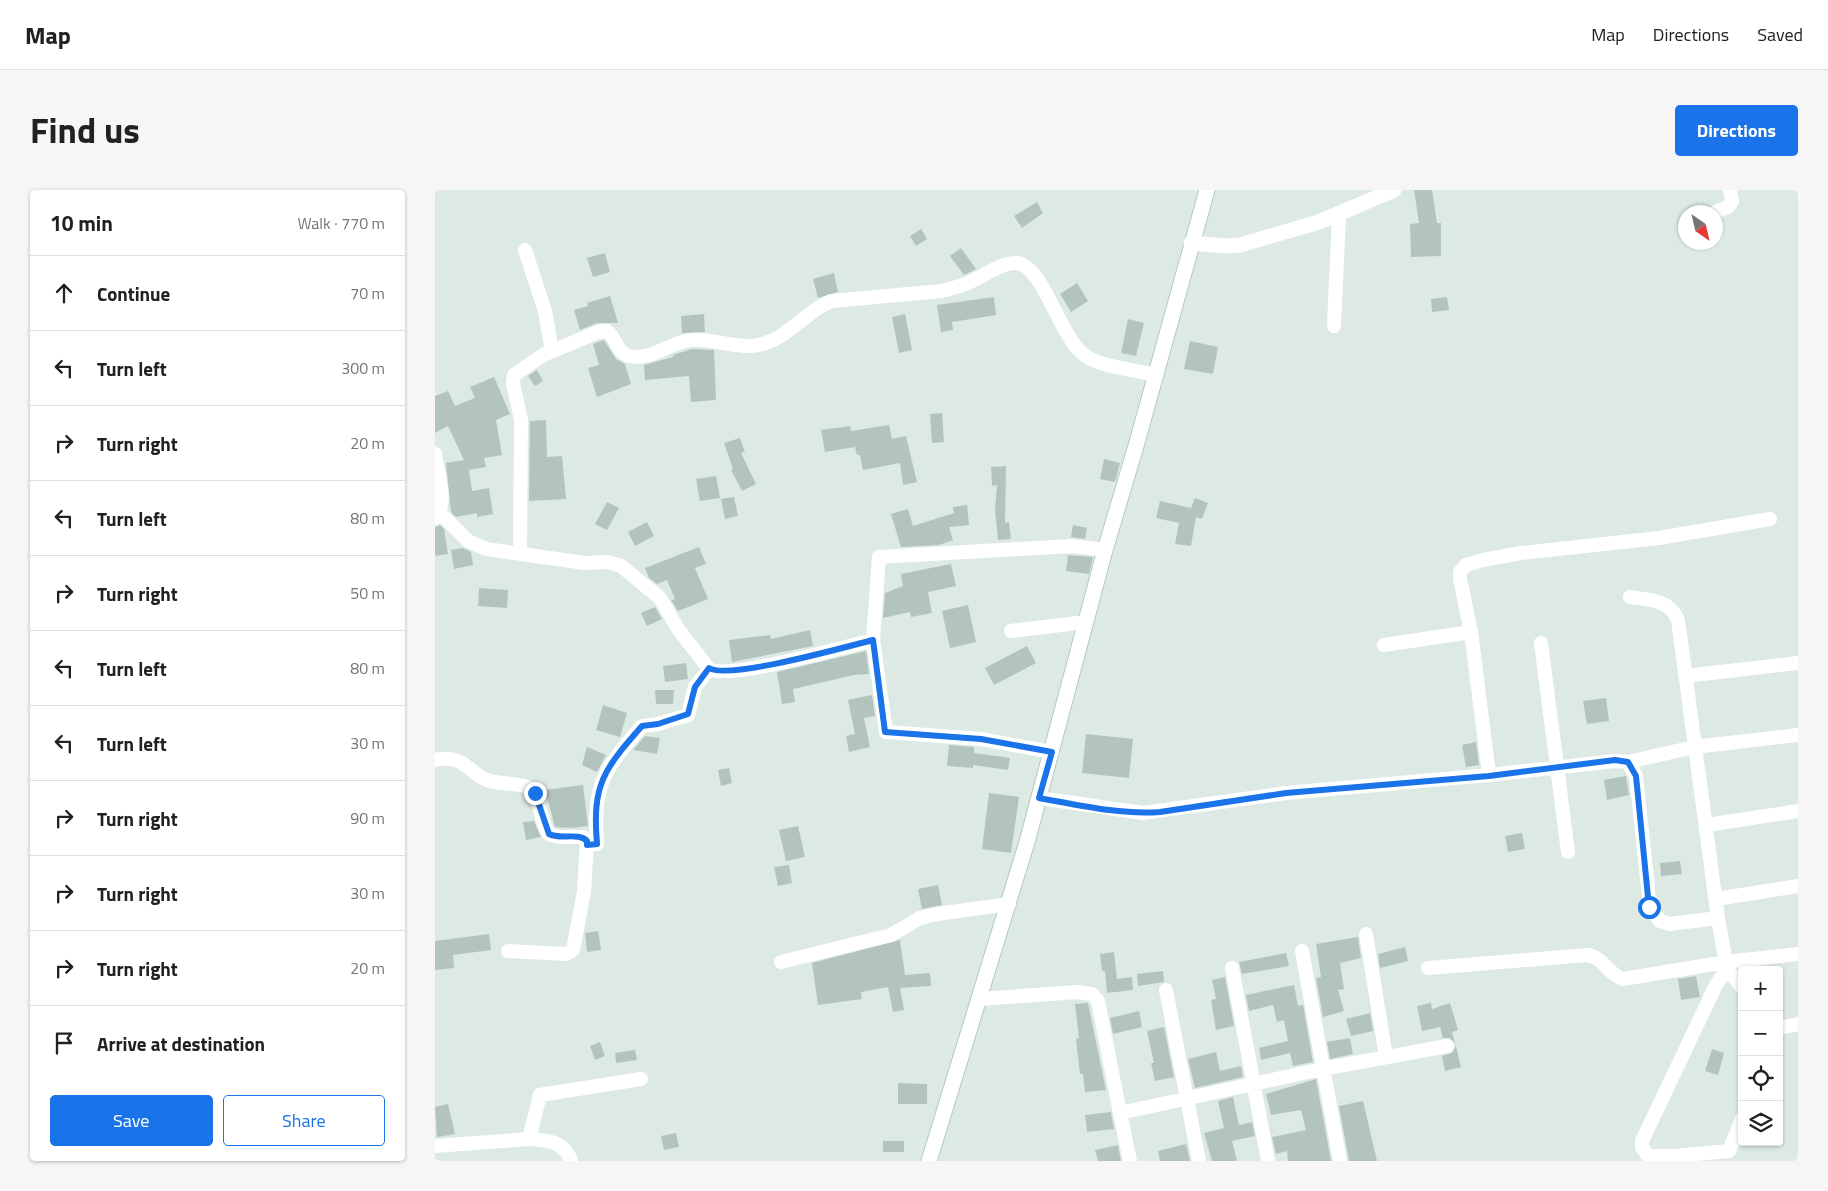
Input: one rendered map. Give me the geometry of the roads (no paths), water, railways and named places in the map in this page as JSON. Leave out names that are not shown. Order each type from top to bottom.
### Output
[{"type":"main road","points":[[929,1161],[1009,904],[1052,752],[1085,622],[1207,190]]},
{"type":"main road","points":[[1191,243],[1226,246],[1240,245],[1339,215],[1394,190]]},
{"type":"street","points":[[1723,209],[1728,207],[1732,201],[1730,190]]},
{"type":"street","points":[[1334,326],[1339,215]]},
{"type":"street","points":[[525,250],[545,311],[552,351]]},
{"type":"street","points":[[520,553],[521,420],[513,383],[514,374],[552,351],[598,332],[607,331],[612,334],[623,353],[629,356],[657,354],[678,342],[689,340],[711,339],[755,346],[777,338],[821,306],[831,301],[942,291],[960,286],[997,268],[1019,263],[1028,268],[1038,278],[1073,345],[1084,356],[1096,361],[1156,375]]},
{"type":"street","points":[[435,454],[442,505],[438,516],[474,545],[486,549],[585,564],[608,562],[621,566],[660,598],[679,629],[709,668],[722,672],[743,669],[820,654],[873,640]]},
{"type":"street","points":[[1489,776],[1471,632],[1460,579],[1460,572],[1466,565],[1521,553],[1659,538],[1770,519]]},
{"type":"street","points":[[1052,752],[981,739],[885,732],[873,640],[879,557],[1072,546],[1105,550]]},
{"type":"street","points":[[1630,597],[1663,602],[1675,613],[1678,620],[1694,747],[1707,825],[1726,965],[1738,982]]},
{"type":"street","points":[[1011,631],[1085,622]]},
{"type":"street","points":[[1384,645],[1471,632]]},
{"type":"street","points":[[1541,643],[1568,852]]},
{"type":"street","points":[[1685,676],[1798,663]]},
{"type":"street","points":[[587,845],[597,844],[595,811],[601,782],[620,751],[642,726],[658,724],[688,714],[695,687],[709,668]]},
{"type":"street","points":[[1039,798],[1143,813],[1286,793],[1489,776],[1615,760],[1628,762],[1694,747],[1798,735]]},
{"type":"street","points":[[435,760],[445,758],[457,760],[487,780],[529,787],[535,793],[549,834],[559,837],[583,837],[587,841],[584,892],[573,950],[566,954],[508,952]]},
{"type":"street","points":[[1628,762],[1636,776],[1649,907],[1660,920],[1670,924],[1719,918]]},
{"type":"street","points":[[1707,825],[1798,811]]},
{"type":"street","points":[[1716,900],[1798,886]]},
{"type":"street","points":[[781,962],[891,935],[920,918],[1009,904]]},
{"type":"street","points":[[1366,934],[1386,1057]]},
{"type":"street","points":[[1303,951],[1322,1069],[1340,1161]]},
{"type":"street","points":[[1428,968],[1587,955],[1595,956],[1616,976],[1623,979],[1798,954]]},
{"type":"street","points":[[1726,965],[1641,1141],[1649,1158],[1732,1156],[1738,1134]]},
{"type":"street","points":[[1232,968],[1268,1161]]},
{"type":"street","points":[[1166,990],[1199,1161]]},
{"type":"street","points":[[979,999],[1077,992],[1092,994],[1098,1001],[1129,1161]]},
{"type":"street","points":[[1783,1027],[1798,1024]]},
{"type":"street","points":[[1120,1113],[1322,1069],[1447,1046]]},
{"type":"street","points":[[529,1139],[540,1095],[641,1079]]},
{"type":"street","points":[[435,1146],[529,1139],[552,1140],[569,1154],[571,1161]]}]
